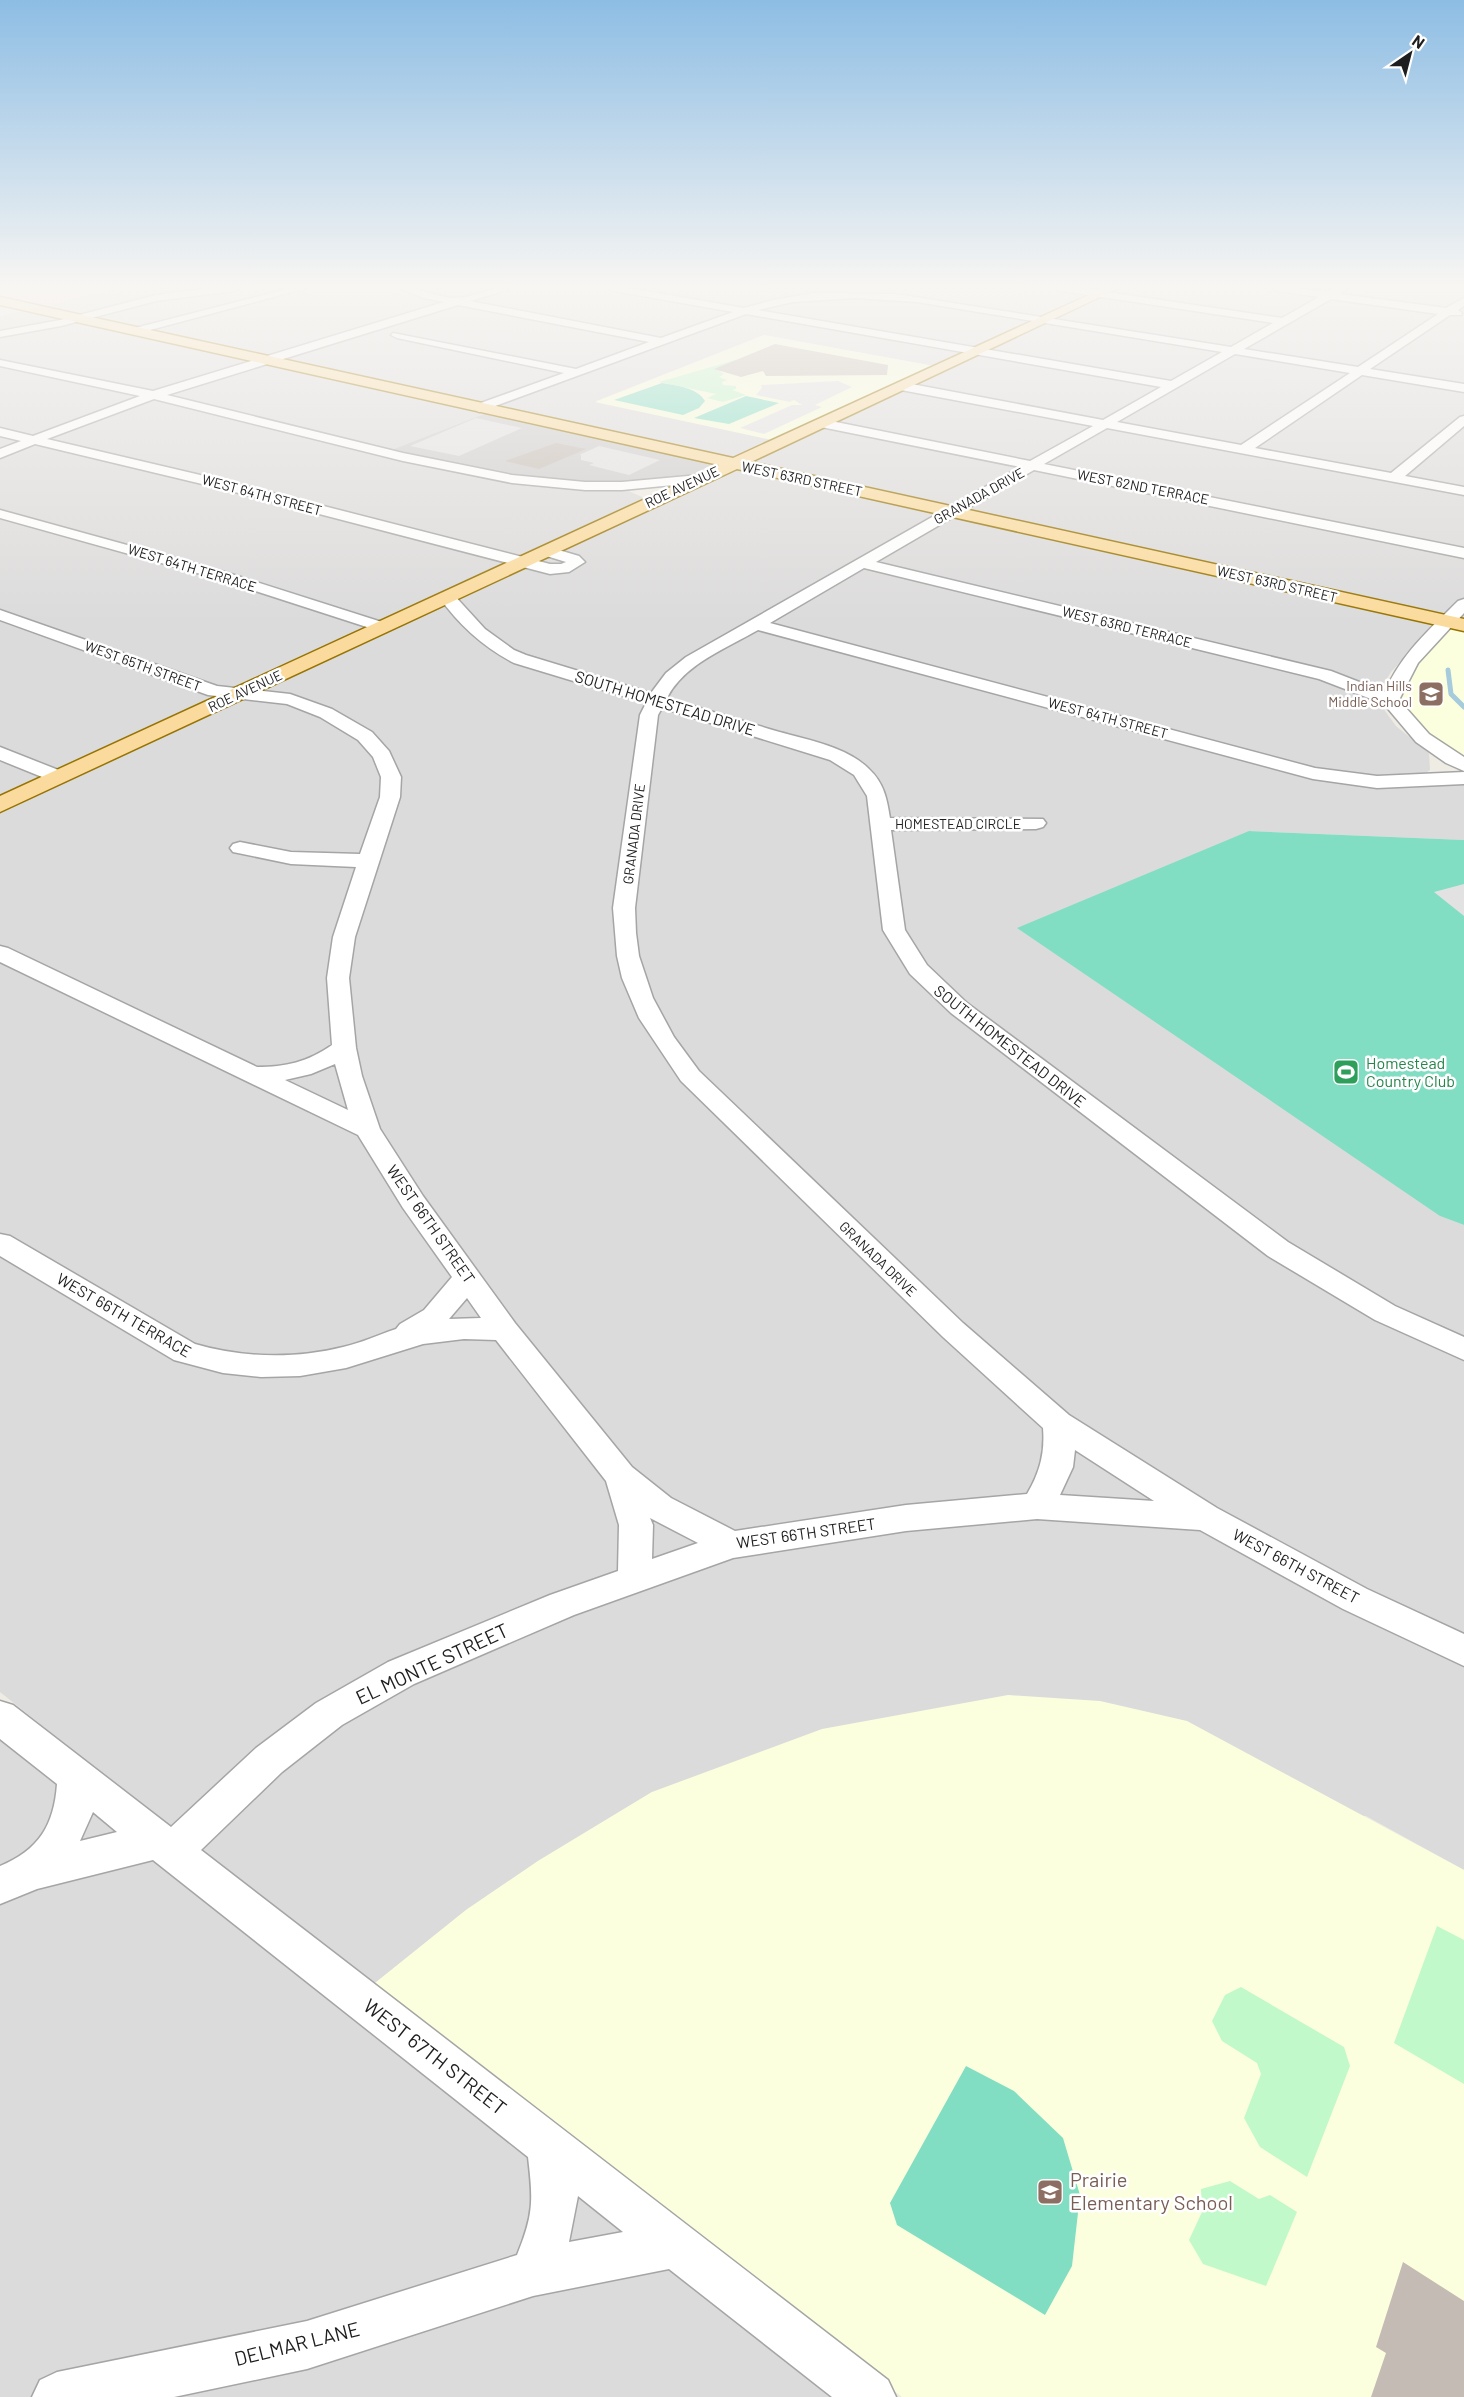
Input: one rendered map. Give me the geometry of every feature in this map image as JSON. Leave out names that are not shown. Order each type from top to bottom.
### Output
[{"type":"main road","name":"WEST 63RD STREET","points":[[443,400],[1456,623]]},
{"type":"main road","name":"ROE AVENUE","points":[[0,805],[871,400]]},
{"type":"street","points":[[0,454],[142,400]]},
{"type":"street","points":[[175,400],[396,455],[485,474],[551,483],[624,486],[699,478]]},
{"type":"street","points":[[479,408],[501,400]]},
{"type":"street","points":[[975,400],[1464,491]]},
{"type":"street","name":"GRANADA DRIVE","points":[[1146,400],[692,661],[668,682],[650,716],[624,908],[624,935],[627,962],[638,994],[657,1032],[690,1076],[953,1330],[1058,1423],[1205,1517]]},
{"type":"street","points":[[1243,450],[1317,400]]},
{"type":"street","points":[[1394,478],[1464,420]]},
{"type":"street","name":"WEST 62ND TERRACE","points":[[821,423],[1464,553]]},
{"type":"street","name":"WEST 64TH STREET","points":[[0,432],[225,485],[523,562]]},
{"type":"street","points":[[624,486],[646,491],[657,498]]},
{"type":"street","name":"WEST 64TH TERRACE","points":[[0,514],[220,575],[382,627]]},
{"type":"street","points":[[523,562],[559,570],[569,568],[577,562],[574,559],[545,551]]},
{"type":"street","name":"WEST 63RD TERRACE","points":[[862,563],[1325,675],[1389,700]]},
{"type":"street","name":"SOUTH HOMESTEAD DRIVE","points":[[447,597],[484,639],[511,655],[817,749],[847,761],[859,769],[873,784],[878,796],[894,930],[907,953],[930,983],[968,1015],[1278,1249],[1385,1313],[1464,1349]]},
{"type":"street","points":[[1464,604],[1456,623],[1410,662],[1395,682],[1389,700],[1416,734],[1443,754],[1464,765]]},
{"type":"street","points":[[417,611],[443,612],[463,616]]},
{"type":"street","name":"WEST 65TH STREET","points":[[0,615],[214,691],[290,699],[326,713],[353,727],[375,745],[391,777],[390,797],[344,937],[338,978],[344,1048],[350,1076],[367,1128]]},
{"type":"street","name":"WEST 64TH STREET","points":[[756,624],[1314,773],[1346,779],[1396,782],[1437,777],[1464,778]]},
{"type":"street","points":[[1325,675],[1395,682]]},
{"type":"street","points":[[276,677],[279,687],[290,699]]},
{"type":"street","points":[[0,753],[59,777]]},
{"type":"street","points":[[1437,777],[1446,762],[1443,754]]},
{"type":"street","name":"HOMESTEAD CIRCLE","points":[[881,824],[1036,823]]},
{"type":"street","points":[[240,848],[291,858],[369,861]]},
{"type":"street","points":[[0,953],[367,1128]]},
{"type":"street","points":[[252,1073],[278,1075],[307,1070],[344,1048]]},
{"type":"street","name":"WEST 66TH STREET","points":[[367,1128],[413,1202],[505,1330],[621,1476],[659,1507],[732,1545],[906,1518],[1037,1506],[1205,1517],[1355,1599],[1464,1651]]},
{"type":"street","name":"WEST 66TH TERRACE","points":[[0,1243],[184,1352],[213,1361],[256,1368],[296,1367],[340,1359],[396,1340],[438,1330],[482,1327],[505,1330]]},
{"type":"street","name":"WEST 66TH TERRACE","points":[[396,1340],[434,1317],[468,1278]]},
{"type":"street","points":[[1037,1506],[1058,1471],[1061,1448],[1058,1423]]},
{"type":"street","points":[[621,1476],[636,1525],[635,1579]]},
{"type":"street","name":"EL MONTE STREET","points":[[165,1846],[268,1760],[329,1714],[401,1673],[562,1605],[732,1545]]},
{"type":"street","name":"WEST 67TH STREET","points":[[0,1717],[871,2397]]},
{"type":"street","points":[[16,1878],[56,1848],[74,1812],[77,1777]]},
{"type":"street","points":[[16,1878],[80,1858],[165,1846]]},
{"type":"street","points":[[533,2272],[549,2235],[556,2200],[549,2145]]},
{"type":"street","name":"DELMAR LANE","points":[[74,2395],[307,2345],[533,2272],[675,2244]]},
{"type":"shaded area","points":[[0,400],[434,400],[489,412],[382,454],[624,489],[642,497],[642,499],[0,797]]},
{"type":"shaded area","points":[[463,400],[599,400],[596,401],[772,440],[737,457],[728,458]]},
{"type":"shaded area","points":[[600,400],[860,400],[772,440],[595,402]]},
{"type":"shaded area","points":[[780,400],[826,400],[815,405],[822,407],[764,434],[740,428],[792,405],[802,405],[794,400],[790,402]]},
{"type":"shaded area","points":[[883,400],[1464,400],[1464,622],[752,464],[752,461]]},
{"type":"shaded area","points":[[489,412],[713,464],[695,474],[681,478],[626,484],[546,481],[389,451]]},
{"type":"shaded area","points":[[476,418],[522,428],[459,456],[410,446]]},
{"type":"shaded area","points":[[599,446],[660,460],[629,475],[589,465],[594,463],[581,460],[581,455],[579,455]]},
{"type":"shaded area","points":[[737,469],[1433,623],[1432,627],[1391,672],[1382,687],[1380,704],[1396,726],[1429,753],[1430,770],[1423,775],[1464,782],[1464,840],[1249,831],[1440,1216],[1464,1225],[1464,1870],[1366,1816],[652,1792],[538,1861],[466,1910],[370,1987],[0,1692],[0,813],[466,593]]},
{"type":"shaded area","name":"Indian Hills Middle School","points":[[1450,624],[1464,627],[1464,761],[1440,749],[1397,702],[1398,686]]},
{"type":"shaded area","points":[[1464,884],[1464,916],[1434,892]]},
{"type":"shaded area","name":"Prairie Elementary School","points":[[1008,1695],[1100,1701],[1187,1721],[1464,1870],[1464,2397],[902,2397],[370,1987],[466,1910],[538,1861],[652,1792],[822,1729]]},
{"type":"shaded area","points":[[0,1737],[837,2397],[0,2397]]},
{"type":"green space","points":[[614,400],[705,401],[699,408],[683,415]]},
{"type":"green space","points":[[737,400],[764,400],[779,403],[729,424],[694,418]]},
{"type":"green space","name":"Homestead Country Club","points":[[1249,831],[1464,840],[1464,1225],[1440,1216],[1017,928]]},
{"type":"green space","points":[[1437,1926],[1464,1940],[1464,2084],[1394,2043]]},
{"type":"green space","points":[[1241,1987],[1344,2047],[1350,2066],[1307,2177],[1260,2147],[1244,2118],[1261,2074],[1257,2063],[1222,2041],[1212,2021],[1225,1995]]},
{"type":"green space","points":[[966,2066],[1014,2091],[1063,2138],[1080,2195],[1072,2266],[1045,2315],[897,2225],[890,2203]]},
{"type":"green space","points":[[1230,2181],[1259,2199],[1270,2195],[1297,2212],[1266,2286],[1203,2264],[1189,2240],[1202,2212],[1201,2189]]},
{"type":"building","points":[[556,443],[586,449],[539,469],[505,461]]},
{"type":"building","points":[[1403,2262],[1464,2301],[1464,2397],[1371,2397],[1386,2353],[1376,2347]]},
{"type":"waterway","points":[[1448,670],[1451,694],[1464,707]]},
{"type":"place","name":"Indian Hills Middle School","points":[[1431,694]]},
{"type":"place","name":"Homestead Country Club","points":[[1346,1072]]},
{"type":"place","name":"Prairie Elementary School","points":[[1050,2192]]}]
